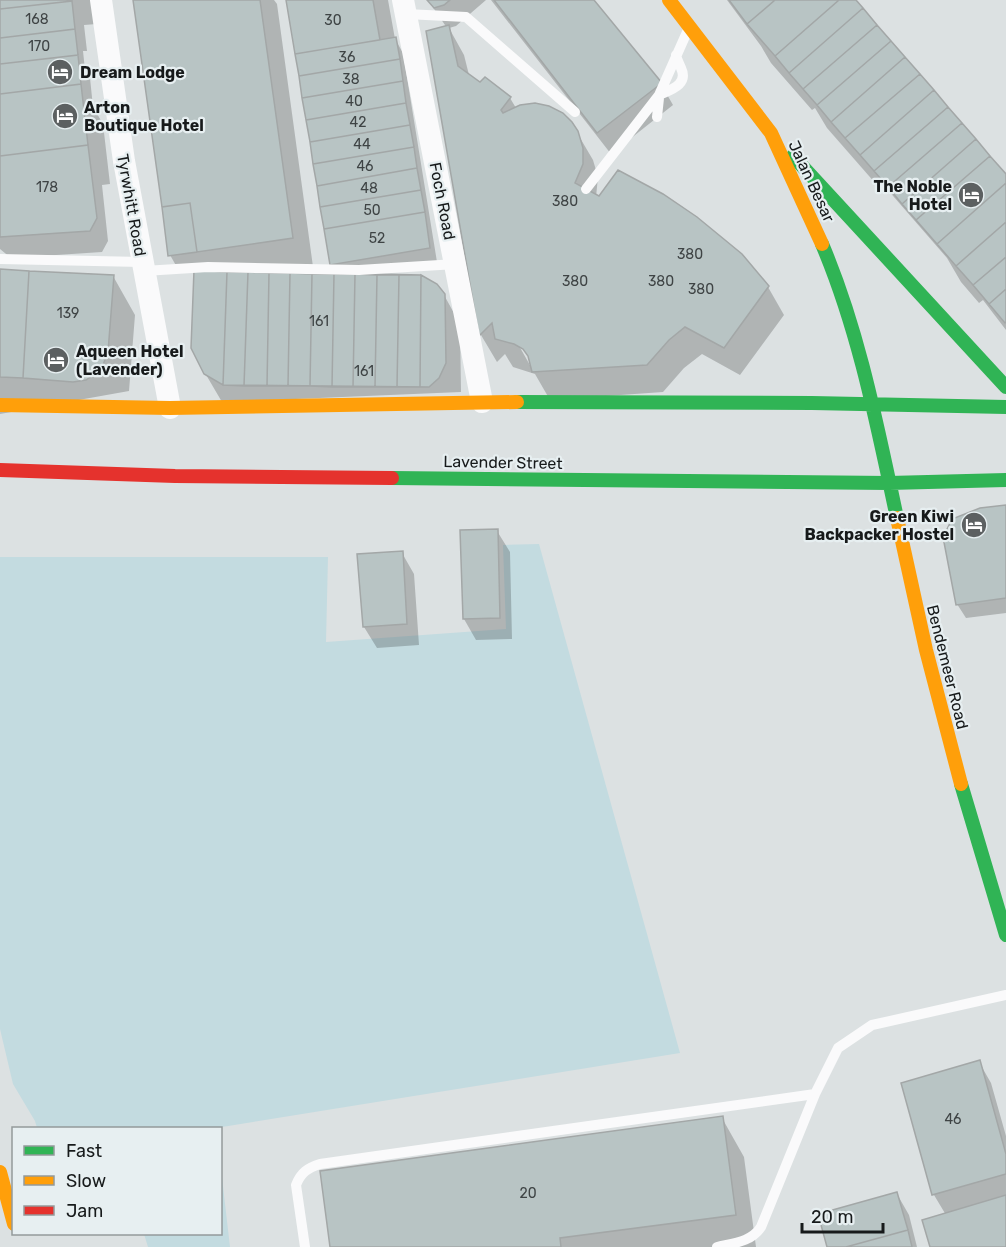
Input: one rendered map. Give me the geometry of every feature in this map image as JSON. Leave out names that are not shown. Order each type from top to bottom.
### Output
[{"type":"main road","name":"Jalan Besar","points":[[669,0],[771,133],[823,246],[847,308],[872,404]]},
{"type":"main road","points":[[771,133],[1006,387]]},
{"type":"main road","points":[[0,405],[170,408],[482,402],[1006,407]]},
{"type":"main road","name":"Bendemeer Road","points":[[872,404],[926,650],[955,762],[1006,935]]},
{"type":"main road","name":"Lavender Street","points":[[0,470],[163,476],[890,483],[1006,480]]},
{"type":"main road","points":[[0,1172],[12,1217]]},
{"type":"street","name":"Tyrwhitt Road","points":[[101,0],[124,161],[170,408]]},
{"type":"street","name":"Foch Road","points":[[404,7],[458,255],[482,402]]},
{"type":"lane","points":[[404,7],[466,16],[574,112]]},
{"type":"lane","points":[[586,189],[659,95],[689,26]]},
{"type":"lane","points":[[657,117],[659,95]]},
{"type":"lane","points":[[0,259],[143,266],[359,270],[458,255]]},
{"type":"lane","points":[[717,1247],[750,1239],[757,1234],[815,1094],[838,1048],[872,1025],[1006,995]]},
{"type":"lane","points":[[305,1247],[296,1185],[300,1176],[308,1168],[320,1164],[815,1094]]},
{"type":"shaded area","points":[[539,544],[680,1053],[222,1127],[37,1127],[13,1084],[0,1029],[0,557],[328,557],[326,642],[506,629],[503,545]]},
{"type":"shaded area","points":[[222,1178],[230,1247],[148,1247],[144,1235],[222,1235]]},
{"type":"building","points":[[0,0],[72,0],[72,1],[0,9]]},
{"type":"building","points":[[133,0],[260,0],[293,238],[197,252],[190,203],[162,207]]},
{"type":"building","points":[[286,0],[373,0],[380,40],[295,54]]},
{"type":"building","points":[[427,0],[450,0],[434,8]]},
{"type":"building","points":[[494,0],[594,0],[662,83],[597,133]]},
{"type":"building","points":[[729,0],[775,0],[747,24]]},
{"type":"building","points":[[775,0],[839,0],[775,56],[747,24]]},
{"type":"building","points":[[839,0],[856,0],[863,8],[789,73],[775,56]]},
{"type":"building","points":[[72,1],[75,29],[0,38],[0,9]]},
{"type":"building","points":[[863,8],[877,25],[803,89],[789,73]]},
{"type":"building","points":[[449,25],[458,66],[480,82],[485,77],[511,97],[501,110],[503,113],[520,105],[535,103],[549,106],[563,113],[572,122],[578,131],[583,148],[583,164],[575,183],[599,196],[618,170],[663,194],[697,217],[742,254],[769,286],[724,348],[685,327],[669,340],[647,365],[532,372],[528,356],[523,349],[495,339],[492,323],[479,336],[426,31]]},
{"type":"building","points":[[877,25],[891,41],[817,105],[803,89]]},
{"type":"building","points":[[75,29],[78,55],[0,64],[0,38]]},
{"type":"building","points":[[396,37],[400,59],[299,76],[295,54]]},
{"type":"building","points":[[891,41],[905,57],[831,122],[817,105]]},
{"type":"building","points":[[78,55],[81,84],[0,94],[0,64]]},
{"type":"building","points":[[905,57],[920,74],[845,138],[831,122]]},
{"type":"building","points":[[400,59],[403,81],[302,98],[299,76]]},
{"type":"building","points":[[920,74],[934,90],[860,155],[845,138]]},
{"type":"building","points":[[403,81],[406,103],[306,120],[302,98]]},
{"type":"building","points":[[81,84],[88,145],[0,156],[0,94]]},
{"type":"building","points":[[934,90],[948,107],[874,171],[860,155]]},
{"type":"building","points":[[406,103],[410,125],[310,142],[306,120]]},
{"type":"building","points":[[948,107],[962,123],[888,187],[874,171]]},
{"type":"building","points":[[962,123],[976,139],[902,204],[888,187]]},
{"type":"building","points":[[410,125],[414,147],[313,164],[310,142]]},
{"type":"building","points":[[976,139],[990,156],[916,220],[902,204]]},
{"type":"building","points":[[88,145],[97,218],[90,231],[0,237],[0,156]]},
{"type":"building","points":[[414,147],[417,168],[317,186],[313,164]]},
{"type":"building","points":[[990,156],[1006,174],[1006,183],[937,244],[916,220]]},
{"type":"building","points":[[417,168],[421,190],[320,207],[317,186]]},
{"type":"building","points":[[1006,183],[1006,222],[956,266],[937,244]]},
{"type":"building","points":[[421,190],[425,212],[324,229],[320,207]]},
{"type":"building","points":[[190,203],[197,252],[168,256],[162,207]]},
{"type":"building","points":[[425,212],[430,248],[330,265],[324,229]]},
{"type":"building","points":[[1006,222],[1006,257],[973,285],[956,266]]},
{"type":"building","points":[[1006,257],[1006,289],[989,304],[973,285]]},
{"type":"building","points":[[0,269],[29,271],[23,378],[0,377]]},
{"type":"building","points":[[194,270],[227,272],[223,385],[204,374],[191,348]]},
{"type":"building","points":[[194,270],[421,275],[437,284],[445,294],[446,363],[439,378],[429,387],[223,385],[204,374],[191,348]]},
{"type":"building","points":[[29,271],[114,275],[108,352],[101,370],[86,380],[73,382],[23,378]]},
{"type":"building","points":[[227,272],[248,272],[244,386],[223,385]]},
{"type":"building","points":[[248,272],[269,273],[267,386],[244,386]]},
{"type":"building","points":[[269,273],[290,273],[288,386],[267,386]]},
{"type":"building","points":[[290,273],[312,274],[310,386],[288,386]]},
{"type":"building","points":[[312,274],[334,274],[332,387],[310,386]]},
{"type":"building","points":[[334,274],[355,274],[353,387],[332,387]]},
{"type":"building","points":[[355,274],[377,275],[375,387],[353,387]]},
{"type":"building","points":[[377,275],[399,275],[397,387],[375,387]]},
{"type":"building","points":[[399,275],[421,275],[420,387],[397,387]]},
{"type":"building","points":[[421,275],[437,284],[445,294],[446,363],[439,378],[429,387],[420,387]]},
{"type":"building","points":[[1006,289],[1006,322],[1005,323],[989,304]]},
{"type":"building","points":[[1006,505],[1006,598],[956,605],[943,537],[952,519],[980,508]]},
{"type":"building","points":[[498,529],[500,618],[463,619],[460,530]]},
{"type":"building","points":[[403,551],[407,624],[363,627],[357,554]]},
{"type":"building","points":[[980,1060],[1006,1154],[1006,1174],[932,1195],[901,1083]]},
{"type":"building","points":[[723,1116],[736,1215],[560,1238],[561,1247],[330,1247],[320,1171]]},
{"type":"building","points":[[897,1192],[908,1230],[846,1247],[827,1247],[818,1214]]},
{"type":"building","points":[[1006,1195],[1006,1247],[930,1247],[922,1220]]},
{"type":"building","points":[[908,1230],[912,1247],[846,1247]]},
{"type":"traffic: fast","points":[[793,156],[1006,387]]},
{"type":"traffic: fast","points":[[822,244],[857,344],[897,518]]},
{"type":"traffic: fast","points":[[517,402],[812,403],[1006,407]]},
{"type":"traffic: fast","points":[[392,478],[889,483],[1006,480]]},
{"type":"traffic: fast","points":[[961,784],[1006,935]]},
{"type":"traffic: slow","points":[[669,0],[771,133],[822,244]]},
{"type":"traffic: slow","points":[[0,405],[170,408],[517,402]]},
{"type":"traffic: slow","points":[[897,518],[926,650],[961,784]]},
{"type":"traffic: slow","points":[[0,1172],[12,1217]]},
{"type":"traffic: jam","points":[[0,470],[175,476],[392,478]]},
{"type":"place","name":"Dream Lodge","points":[[60,72]]},
{"type":"place","name":"Arton Boutique Hotel","points":[[65,116]]},
{"type":"place","name":"The Noble Hotel","points":[[971,195]]},
{"type":"place","name":"Aqueen Hotel (Lavender)","points":[[56,360]]},
{"type":"place","name":"Green Kiwi Backpacker Hostel","points":[[974,525]]}]
